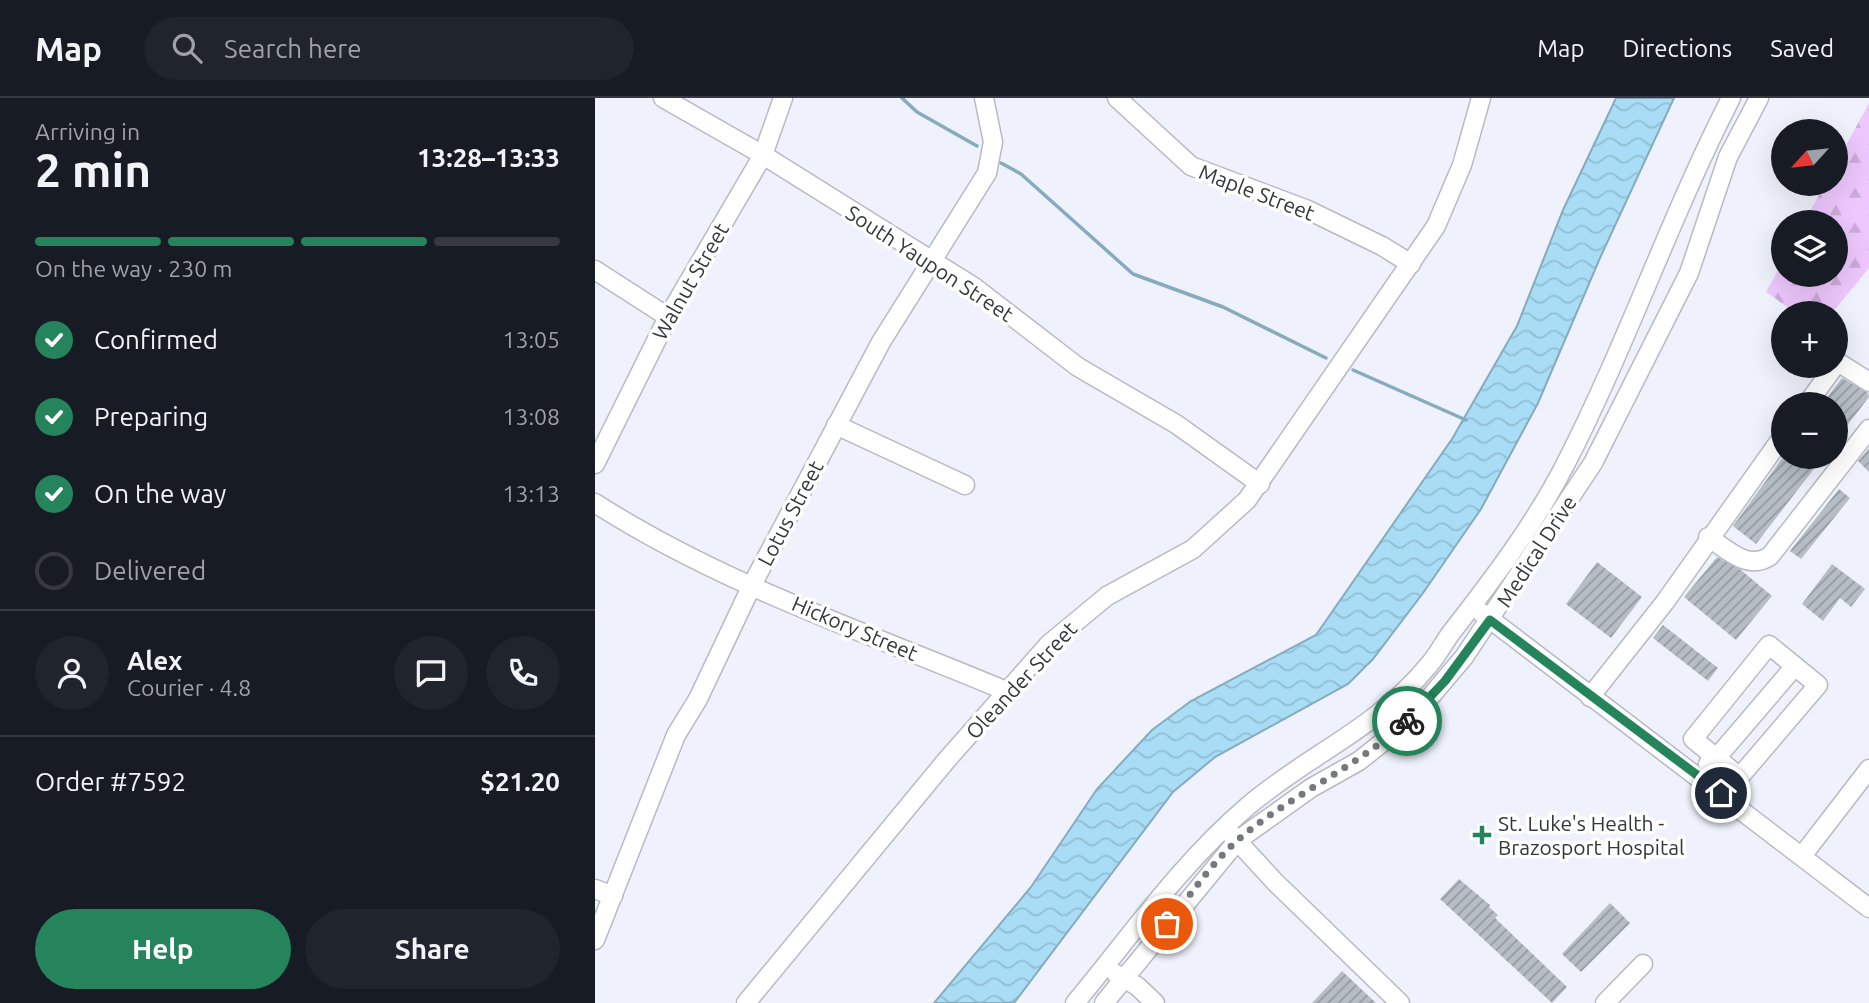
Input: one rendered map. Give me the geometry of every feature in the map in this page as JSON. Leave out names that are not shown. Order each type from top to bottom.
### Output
[{"type":"street","name":"South Yaupon Street","points":[[663,98],[763,155],[974,287],[1078,366],[1177,424],[1260,484]]},
{"type":"street","name":"Walnut Street","points":[[595,464],[668,317],[763,155],[783,98]]},
{"type":"street","name":"Lotus Street","points":[[595,940],[676,735],[698,699],[752,585],[881,342],[987,173],[993,142],[984,98]]},
{"type":"street","name":"Maple Street","points":[[1117,98],[1191,166],[1308,210],[1382,246],[1411,264]]},
{"type":"street","name":"Medical Drive","points":[[1075,1003],[1224,827],[1276,784],[1369,724],[1427,667],[1473,605],[1536,517],[1566,464],[1631,326],[1692,175],[1731,98]]},
{"type":"street","name":"Medical Drive","points":[[1104,1003],[1238,840],[1311,788],[1359,761],[1393,734],[1445,681],[1490,620],[1593,463],[1689,273],[1728,157],[1759,98]]},
{"type":"street","name":"Oleander Street","points":[[745,1003],[1006,691],[1049,644],[1108,596],[1193,549],[1247,500],[1260,484],[1436,226],[1455,186],[1474,100]]},
{"type":"street","points":[[595,270],[668,317]]},
{"type":"street","points":[[1816,392],[1834,367],[1841,364],[1869,382]]},
{"type":"street","points":[[836,425],[965,485]]},
{"type":"street","points":[[1708,537],[1747,562],[1756,563],[1770,556],[1869,429]]},
{"type":"street","points":[[1590,697],[1665,602],[1708,537],[1771,452]]},
{"type":"street","name":"Hickory Street","points":[[595,503],[671,547],[752,585],[1006,691]]},
{"type":"street","points":[[1473,605],[1590,697],[1699,775],[1869,908]]},
{"type":"street","points":[[1769,645],[1795,666],[1818,685],[1743,773],[1735,774],[1693,739],[1769,645]]},
{"type":"street","points":[[1699,775],[1795,666]]},
{"type":"street","points":[[1802,856],[1869,769]]},
{"type":"street","points":[[1721,793],[1735,774]]},
{"type":"street","points":[[1224,827],[1275,882],[1401,1003]]},
{"type":"street","points":[[595,889],[613,896]]},
{"type":"street","points":[[1605,1003],[1643,964]]},
{"type":"street","points":[[1106,966],[1122,980],[1137,986],[1155,1003]]},
{"type":"street","points":[[1122,980],[1127,994],[1137,1003]]},
{"type":"green space","points":[[1869,103],[1869,268],[1842,301],[1779,301],[1766,292],[1771,283],[1771,287],[1848,287],[1848,210],[1811,210],[1818,196],[1848,196],[1848,142]]},
{"type":"water","points":[[1616,98],[1674,98],[1600,258],[1538,403],[1481,509],[1423,593],[1373,659],[1348,684],[1215,757],[1173,792],[1014,1003],[934,1003],[1031,887],[1097,789],[1152,730],[1191,701],[1316,635],[1452,439],[1517,326],[1563,210]]},
{"type":"building","points":[[1842,378],[1868,393],[1869,397],[1848,424],[1848,392],[1831,392]]},
{"type":"building","points":[[1869,448],[1869,472],[1858,461]]},
{"type":"building","points":[[1774,469],[1814,469],[1756,544],[1733,526]]},
{"type":"building","points":[[1839,489],[1850,498],[1801,559],[1790,551]]},
{"type":"building","points":[[1717,557],[1741,570],[1772,596],[1736,640],[1684,597]]},
{"type":"building","points":[[1597,562],[1642,597],[1611,638],[1566,604]]},
{"type":"building","points":[[1832,564],[1865,589],[1851,607],[1840,598],[1823,621],[1802,604]]},
{"type":"building","points":[[1663,625],[1718,668],[1708,681],[1653,638]]},
{"type":"building","points":[[1459,879],[1490,905],[1498,915],[1495,918],[1567,987],[1552,1003],[1440,899]]},
{"type":"building","points":[[1610,903],[1630,923],[1581,972],[1562,954]]},
{"type":"building","points":[[1342,971],[1376,1003],[1312,1003]]},
{"type":"waterway","points":[[902,98],[917,112],[977,146]]},
{"type":"waterway","points":[[1001,163],[1021,174],[1133,274],[1223,307],[1326,358]]},
{"type":"waterway","points":[[1353,370],[1466,420]]},
{"type":"way so far","points":[[1167,924],[1238,840],[1275,811],[1359,761],[1407,721]]},
{"type":"place","name":"St. Luke's Health - Brazosport Hospital","points":[[1482,835]]},
{"type":"route","points":[[1407,721],[1445,681],[1490,620],[1721,793]]}]
